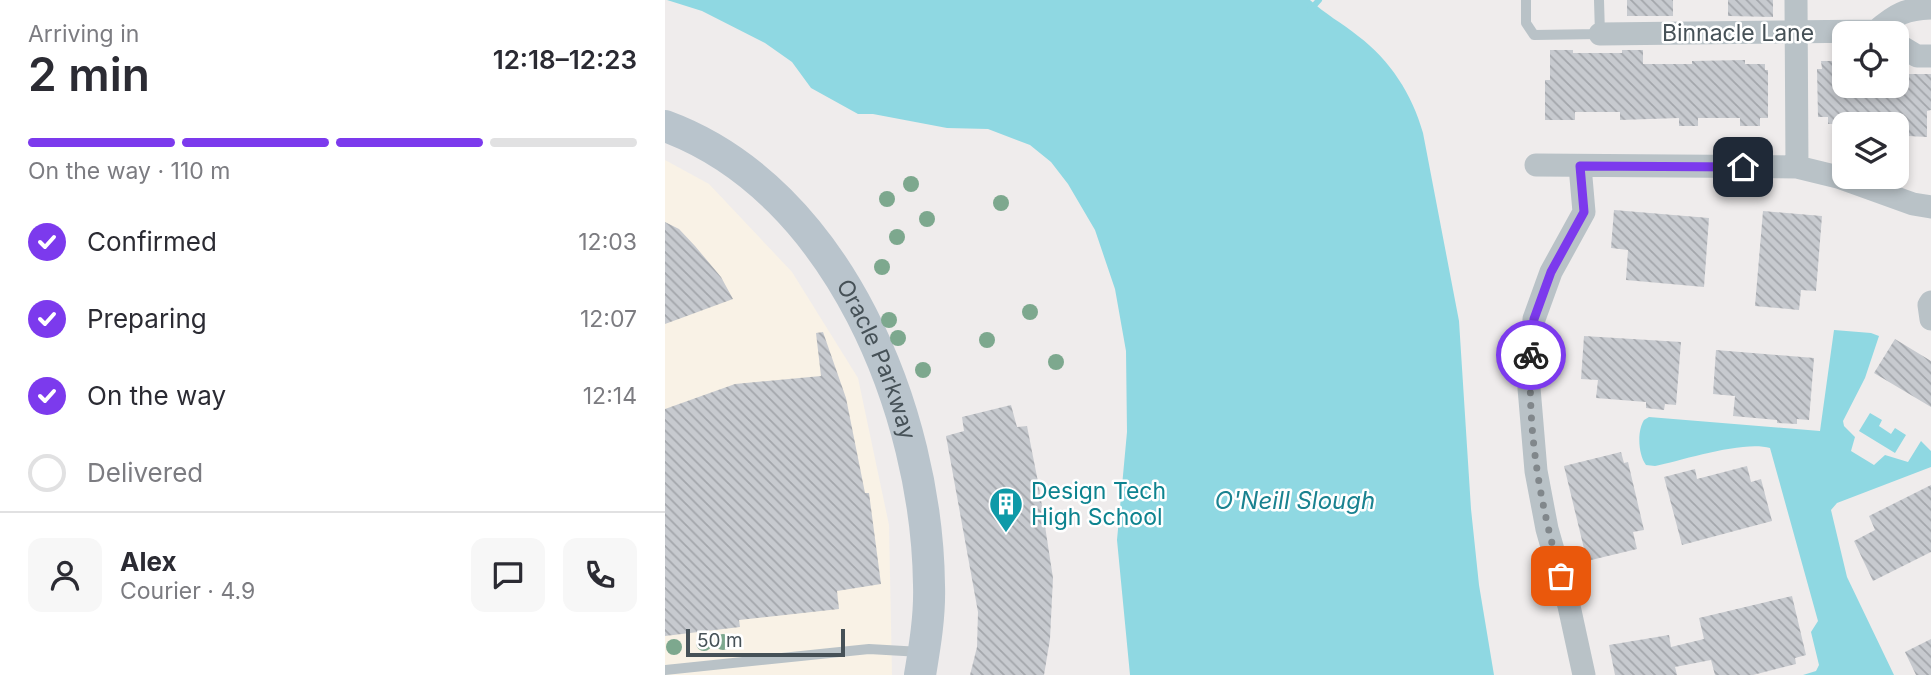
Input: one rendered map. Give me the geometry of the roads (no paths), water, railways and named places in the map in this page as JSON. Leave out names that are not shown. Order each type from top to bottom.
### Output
[{"type":"street","points":[[1796,0],[1797,167]]},
{"type":"street","name":"Binnacle Lane","points":[[1888,21],[1908,9],[1931,8]]},
{"type":"street","name":"Binnacle Lane","points":[[1600,34],[1832,33]]},
{"type":"street","points":[[1909,51],[1917,56],[1931,56]]},
{"type":"street","name":"Oracle Parkway","points":[[665,126],[737,165],[788,210],[838,273],[865,324],[897,402],[919,480],[928,564],[929,614],[922,664]]},
{"type":"street","points":[[1537,165],[1797,167],[1838,177],[1931,208]]},
{"type":"street","points":[[1580,166],[1584,212],[1551,272],[1534,319],[1529,387],[1536,471],[1584,675]]},
{"type":"street","points":[[1931,302],[1931,319]]},
{"type":"lane","points":[[1525,0],[1526,23],[1534,35],[1600,34],[1599,0]]},
{"type":"lane","points":[[665,670],[869,649],[922,664]]},
{"type":"water","name":"O'Neill Slough","points":[[667,0],[1310,0],[1370,45],[1390,67],[1406,91],[1423,133],[1459,321],[1471,509],[1479,585],[1494,675],[1130,675],[1117,540],[1127,432],[1126,351],[1115,289],[1095,230],[1068,184],[1051,162],[1030,145],[988,129],[947,128],[873,114],[858,114],[811,88],[792,62],[765,43],[702,11]]},
{"type":"water","points":[[1834,330],[1879,336],[1865,378],[1843,421],[1844,426],[1855,437],[1851,451],[1874,465],[1885,455],[1908,462],[1921,441],[1931,451],[1931,467],[1837,503],[1831,510],[1847,577],[1894,675],[1803,675],[1816,671],[1819,665],[1811,632],[1818,621],[1770,448],[1759,446],[1730,449],[1655,466],[1646,465],[1640,449],[1642,425],[1649,417],[1820,431]]},
{"type":"water","points":[[1870,413],[1882,420],[1879,426],[1891,434],[1895,428],[1906,435],[1895,453],[1859,431]]},
{"type":"waterway","points":[[1310,10],[1319,0]]},
{"type":"place","name":"Design Tech High School","points":[[1006,534]]}]
